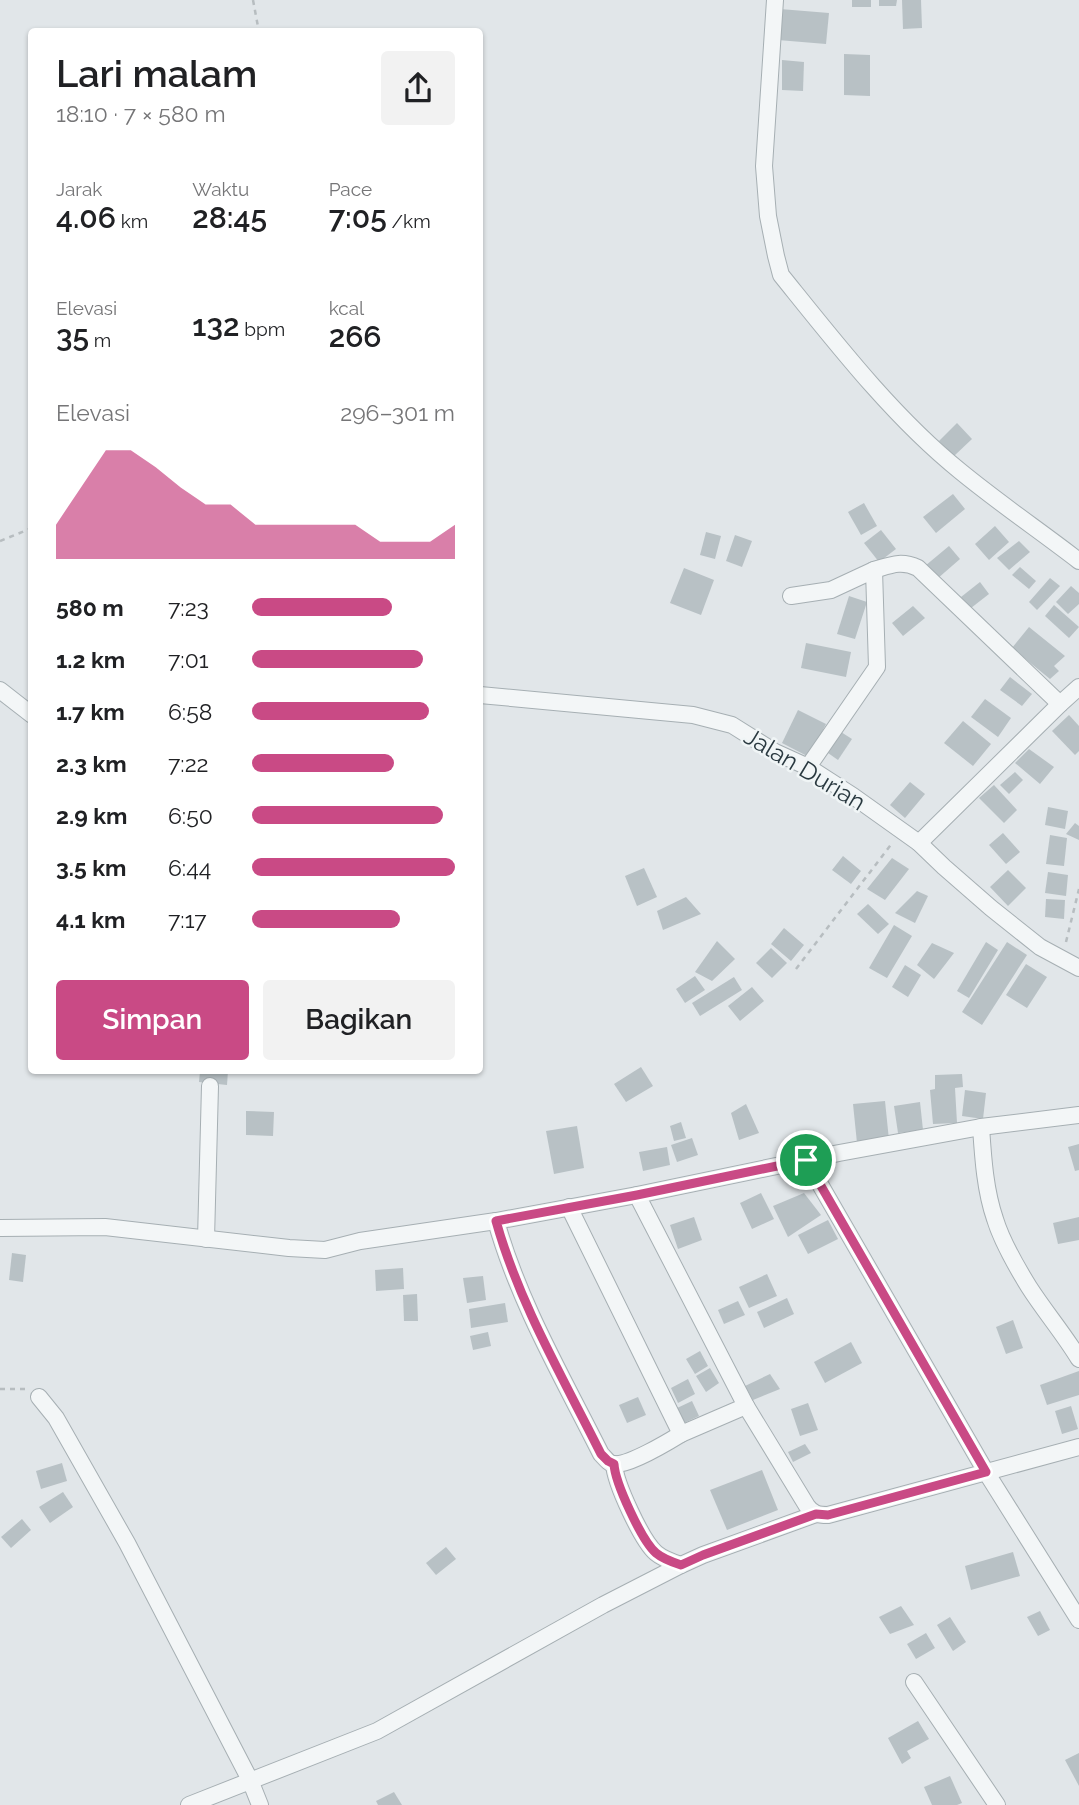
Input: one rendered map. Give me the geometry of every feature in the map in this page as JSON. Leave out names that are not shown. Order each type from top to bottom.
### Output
[{"type":"street","points":[[775,0],[764,166],[768,216],[781,275],[863,374],[925,440],[960,471],[1079,561]]},
{"type":"street","points":[[791,596],[831,590],[874,570],[907,563],[918,568],[1060,704]]},
{"type":"street","points":[[808,767],[877,667],[874,570]]},
{"type":"street","points":[[919,843],[1079,687]]},
{"type":"street","points":[[0,690],[28,712]]},
{"type":"street","name":"Jalan Durian","points":[[483,695],[693,715],[732,726],[775,752],[808,767],[853,796],[919,843],[990,908],[1040,947],[1079,968]]},
{"type":"street","points":[[206,1239],[210,1086]]},
{"type":"street","points":[[0,1228],[105,1227],[325,1250],[360,1241],[496,1221],[637,1195],[981,1127],[1079,1115]]},
{"type":"street","points":[[981,1127],[988,1193],[995,1220],[1029,1288],[1067,1338],[1079,1359]]},
{"type":"street","points":[[806,1160],[986,1472],[1079,1620]]},
{"type":"street","points":[[637,1195],[746,1406],[807,1506],[816,1514]]},
{"type":"street","points":[[569,1207],[681,1434]]},
{"type":"street","points":[[496,1221],[505,1254],[532,1317],[601,1454],[608,1461],[614,1464],[638,1458],[681,1434],[746,1406]]},
{"type":"street","points":[[39,1397],[56,1418],[127,1543],[250,1780],[260,1805]]},
{"type":"street","points":[[189,1805],[377,1731],[592,1611],[703,1555],[816,1514],[828,1515],[1079,1447]]},
{"type":"street","points":[[614,1464],[619,1484],[638,1527],[654,1552],[681,1565]]},
{"type":"street","points":[[914,1682],[997,1805]]},
{"type":"path","points":[[253,0],[258,28]]},
{"type":"path","points":[[0,541],[28,530]]},
{"type":"path","points":[[796,969],[901,831]]},
{"type":"path","points":[[1061,959],[1079,889]]},
{"type":"path","points":[[0,1390],[23,1388],[39,1397]]},
{"type":"building","points":[[852,0],[871,0],[871,7],[852,7]]},
{"type":"building","points":[[879,0],[897,0],[896,6],[879,6]]},
{"type":"building","points":[[902,0],[921,0],[922,28],[903,29]]},
{"type":"building","points":[[780,9],[829,13],[826,44],[778,40]]},
{"type":"building","points":[[844,54],[870,55],[870,96],[844,95]]},
{"type":"building","points":[[782,60],[804,62],[803,91],[782,90]]},
{"type":"building","points":[[957,423],[972,439],[954,456],[939,441]]},
{"type":"building","points":[[953,494],[965,509],[936,533],[923,517]]},
{"type":"building","points":[[864,503],[877,526],[861,535],[848,512]]},
{"type":"building","points":[[995,526],[1009,542],[989,560],[975,544]]},
{"type":"building","points":[[881,530],[896,549],[879,562],[864,543]]},
{"type":"building","points":[[706,532],[721,536],[715,559],[700,555]]},
{"type":"building","points":[[735,535],[752,541],[742,567],[726,561]]},
{"type":"building","points":[[1019,541],[1030,552],[1009,570],[997,558]]},
{"type":"building","points":[[949,546],[960,559],[937,579],[925,566]]},
{"type":"building","points":[[1020,567],[1036,581],[1029,589],[1012,575]]},
{"type":"building","points":[[684,568],[714,580],[701,615],[670,603]]},
{"type":"building","points":[[1050,578],[1060,586],[1037,610],[1029,602]]},
{"type":"building","points":[[980,582],[989,594],[971,608],[961,597]]},
{"type":"building","points":[[1071,586],[1079,593],[1079,604],[1068,614],[1056,602]]},
{"type":"building","points":[[849,596],[867,602],[855,639],[837,634]]},
{"type":"building","points":[[1054,605],[1079,627],[1069,638],[1045,616]]},
{"type":"building","points":[[913,606],[925,618],[903,636],[892,623]]},
{"type":"building","points":[[1029,627],[1065,656],[1054,666],[1059,671],[1050,679],[1012,648]]},
{"type":"building","points":[[806,643],[851,652],[846,677],[801,668]]},
{"type":"building","points":[[1010,677],[1032,694],[1022,706],[1000,690]]},
{"type":"building","points":[[985,699],[1011,718],[998,737],[971,717]]},
{"type":"building","points":[[798,710],[826,724],[809,757],[782,743]]},
{"type":"building","points":[[1069,715],[1079,726],[1079,751],[1075,755],[1052,731]]},
{"type":"building","points":[[963,721],[991,744],[973,766],[944,743]]},
{"type":"building","points":[[841,732],[852,739],[838,760],[828,753]]},
{"type":"building","points":[[1029,749],[1054,767],[1040,784],[1015,763]]},
{"type":"building","points":[[1015,772],[1023,780],[1009,794],[1000,785]]},
{"type":"building","points":[[910,782],[925,794],[905,818],[890,805]]},
{"type":"building","points":[[994,785],[1017,810],[1004,823],[979,798]]},
{"type":"building","points":[[1048,807],[1068,811],[1065,829],[1045,825]]},
{"type":"building","points":[[1075,823],[1079,826],[1079,840],[1066,834]]},
{"type":"building","points":[[1003,833],[1020,852],[1006,864],[989,845]]},
{"type":"building","points":[[1050,835],[1067,838],[1064,866],[1046,864]]},
{"type":"building","points":[[843,856],[861,871],[851,884],[832,870]]},
{"type":"building","points":[[892,858],[909,869],[885,900],[867,889]]},
{"type":"building","points":[[644,868],[657,897],[637,906],[625,876]]},
{"type":"building","points":[[1008,870],[1026,888],[1008,906],[990,887]]},
{"type":"building","points":[[1048,872],[1068,875],[1066,896],[1045,893]]},
{"type":"building","points":[[917,891],[928,896],[915,923],[895,913]]},
{"type":"building","points":[[686,897],[701,914],[663,930],[657,911]]},
{"type":"building","points":[[1046,899],[1065,900],[1064,919],[1045,917]]},
{"type":"building","points":[[868,904],[889,924],[878,934],[857,914]]},
{"type":"building","points":[[894,925],[912,936],[887,978],[869,968]]},
{"type":"building","points":[[784,928],[804,945],[791,961],[771,944]]},
{"type":"building","points":[[717,941],[735,959],[712,981],[695,972]]},
{"type":"building","points":[[986,942],[998,950],[969,998],[957,991]]},
{"type":"building","points":[[1007,942],[1027,955],[982,1025],[962,1012]]},
{"type":"building","points":[[932,943],[954,953],[934,979],[917,965]]},
{"type":"building","points":[[771,948],[787,963],[772,978],[756,963]]},
{"type":"building","points":[[1026,964],[1047,977],[1027,1008],[1006,995]]},
{"type":"building","points":[[905,965],[921,975],[908,997],[892,987]]},
{"type":"building","points":[[695,976],[705,990],[685,1003],[676,989]]},
{"type":"building","points":[[734,977],[742,990],[700,1016],[692,1003]]},
{"type":"building","points":[[752,987],[764,1001],[740,1021],[728,1006]]},
{"type":"building","points":[[641,1067],[653,1086],[626,1102],[614,1084]]},
{"type":"building","points":[[200,1074],[228,1074],[227,1085],[199,1082]]},
{"type":"building","points":[[962,1074],[963,1087],[955,1088],[957,1123],[933,1124],[930,1090],[935,1089],[935,1075]]},
{"type":"building","points":[[965,1090],[986,1093],[983,1119],[962,1116]]},
{"type":"building","points":[[885,1101],[889,1140],[857,1143],[853,1104]]},
{"type":"building","points":[[920,1102],[923,1130],[898,1133],[894,1106]]},
{"type":"building","points":[[746,1104],[759,1133],[739,1140],[731,1113]]},
{"type":"building","points":[[246,1111],[274,1112],[273,1136],[246,1135]]},
{"type":"building","points":[[681,1122],[686,1138],[674,1141],[670,1126]]},
{"type":"building","points":[[577,1126],[584,1168],[554,1174],[546,1131]]},
{"type":"building","points":[[692,1138],[698,1155],[677,1162],[671,1145]]},
{"type":"building","points":[[1079,1144],[1079,1170],[1075,1171],[1068,1147]]},
{"type":"building","points":[[667,1147],[670,1165],[643,1171],[639,1152]]},
{"type":"building","points":[[761,1193],[774,1219],[752,1229],[740,1203]]},
{"type":"building","points":[[804,1193],[821,1215],[788,1237],[773,1206]]},
{"type":"building","points":[[694,1217],[702,1240],[678,1249],[670,1225]]},
{"type":"building","points":[[1079,1217],[1079,1240],[1058,1244],[1053,1223]]},
{"type":"building","points":[[828,1220],[838,1239],[808,1254],[798,1235]]},
{"type":"building","points":[[12,1253],[26,1255],[23,1282],[9,1280]]},
{"type":"building","points":[[403,1268],[404,1289],[376,1291],[375,1270]]},
{"type":"building","points":[[767,1274],[777,1296],[749,1308],[739,1287]]},
{"type":"building","points":[[483,1276],[486,1300],[467,1303],[463,1278]]},
{"type":"building","points":[[417,1294],[418,1321],[404,1321],[403,1295]]},
{"type":"building","points":[[787,1298],[794,1314],[764,1328],[757,1312]]},
{"type":"building","points":[[738,1301],[745,1315],[724,1324],[718,1310]]},
{"type":"building","points":[[505,1303],[508,1322],[471,1328],[469,1309]]},
{"type":"building","points":[[1013,1320],[1023,1348],[1006,1354],[996,1327]]},
{"type":"building","points":[[488,1332],[491,1346],[473,1350],[470,1336]]},
{"type":"building","points":[[851,1342],[862,1363],[825,1383],[814,1362]]},
{"type":"building","points":[[700,1351],[708,1366],[695,1374],[686,1359]]},
{"type":"building","points":[[710,1368],[719,1383],[706,1392],[696,1376]]},
{"type":"building","points":[[1079,1371],[1079,1395],[1047,1405],[1040,1385]]},
{"type":"building","points":[[770,1374],[780,1389],[753,1400],[745,1386]]},
{"type":"building","points":[[688,1379],[695,1394],[678,1403],[671,1388]]},
{"type":"building","points":[[638,1397],[646,1415],[627,1423],[619,1405]]},
{"type":"building","points":[[692,1401],[699,1416],[682,1424],[675,1409]]},
{"type":"building","points":[[808,1403],[818,1430],[800,1436],[791,1409]]},
{"type":"building","points":[[1071,1406],[1078,1429],[1062,1434],[1055,1411]]},
{"type":"building","points":[[805,1444],[811,1453],[793,1462],[788,1452]]},
{"type":"building","points":[[62,1463],[67,1481],[41,1489],[36,1471]]},
{"type":"building","points":[[762,1470],[778,1510],[727,1530],[710,1490]]},
{"type":"building","points":[[63,1492],[73,1507],[50,1523],[39,1507]]},
{"type":"building","points":[[22,1519],[31,1530],[11,1548],[1,1537]]},
{"type":"building","points":[[446,1547],[456,1559],[436,1575],[426,1563]]},
{"type":"building","points":[[1013,1552],[1020,1576],[971,1590],[965,1566]]},
{"type":"building","points":[[901,1606],[914,1625],[890,1634],[879,1617]]},
{"type":"building","points":[[1040,1611],[1050,1630],[1038,1636],[1027,1617]]},
{"type":"building","points":[[950,1617],[966,1642],[953,1651],[937,1625]]},
{"type":"building","points":[[926,1633],[935,1648],[916,1659],[907,1644]]},
{"type":"building","points":[[918,1721],[929,1739],[907,1751],[911,1758],[902,1764],[888,1738]]},
{"type":"building","points":[[1079,1753],[1079,1786],[1065,1760]]},
{"type":"building","points":[[950,1776],[962,1803],[932,1805],[924,1787]]},
{"type":"building","points":[[394,1792],[402,1805],[378,1805],[376,1801]]},
{"type":"route","points":[[806,1160],[986,1472],[828,1515],[816,1514],[681,1565],[654,1552],[638,1527],[619,1484],[614,1464],[601,1454],[532,1317],[505,1254],[496,1221],[806,1160]]}]
